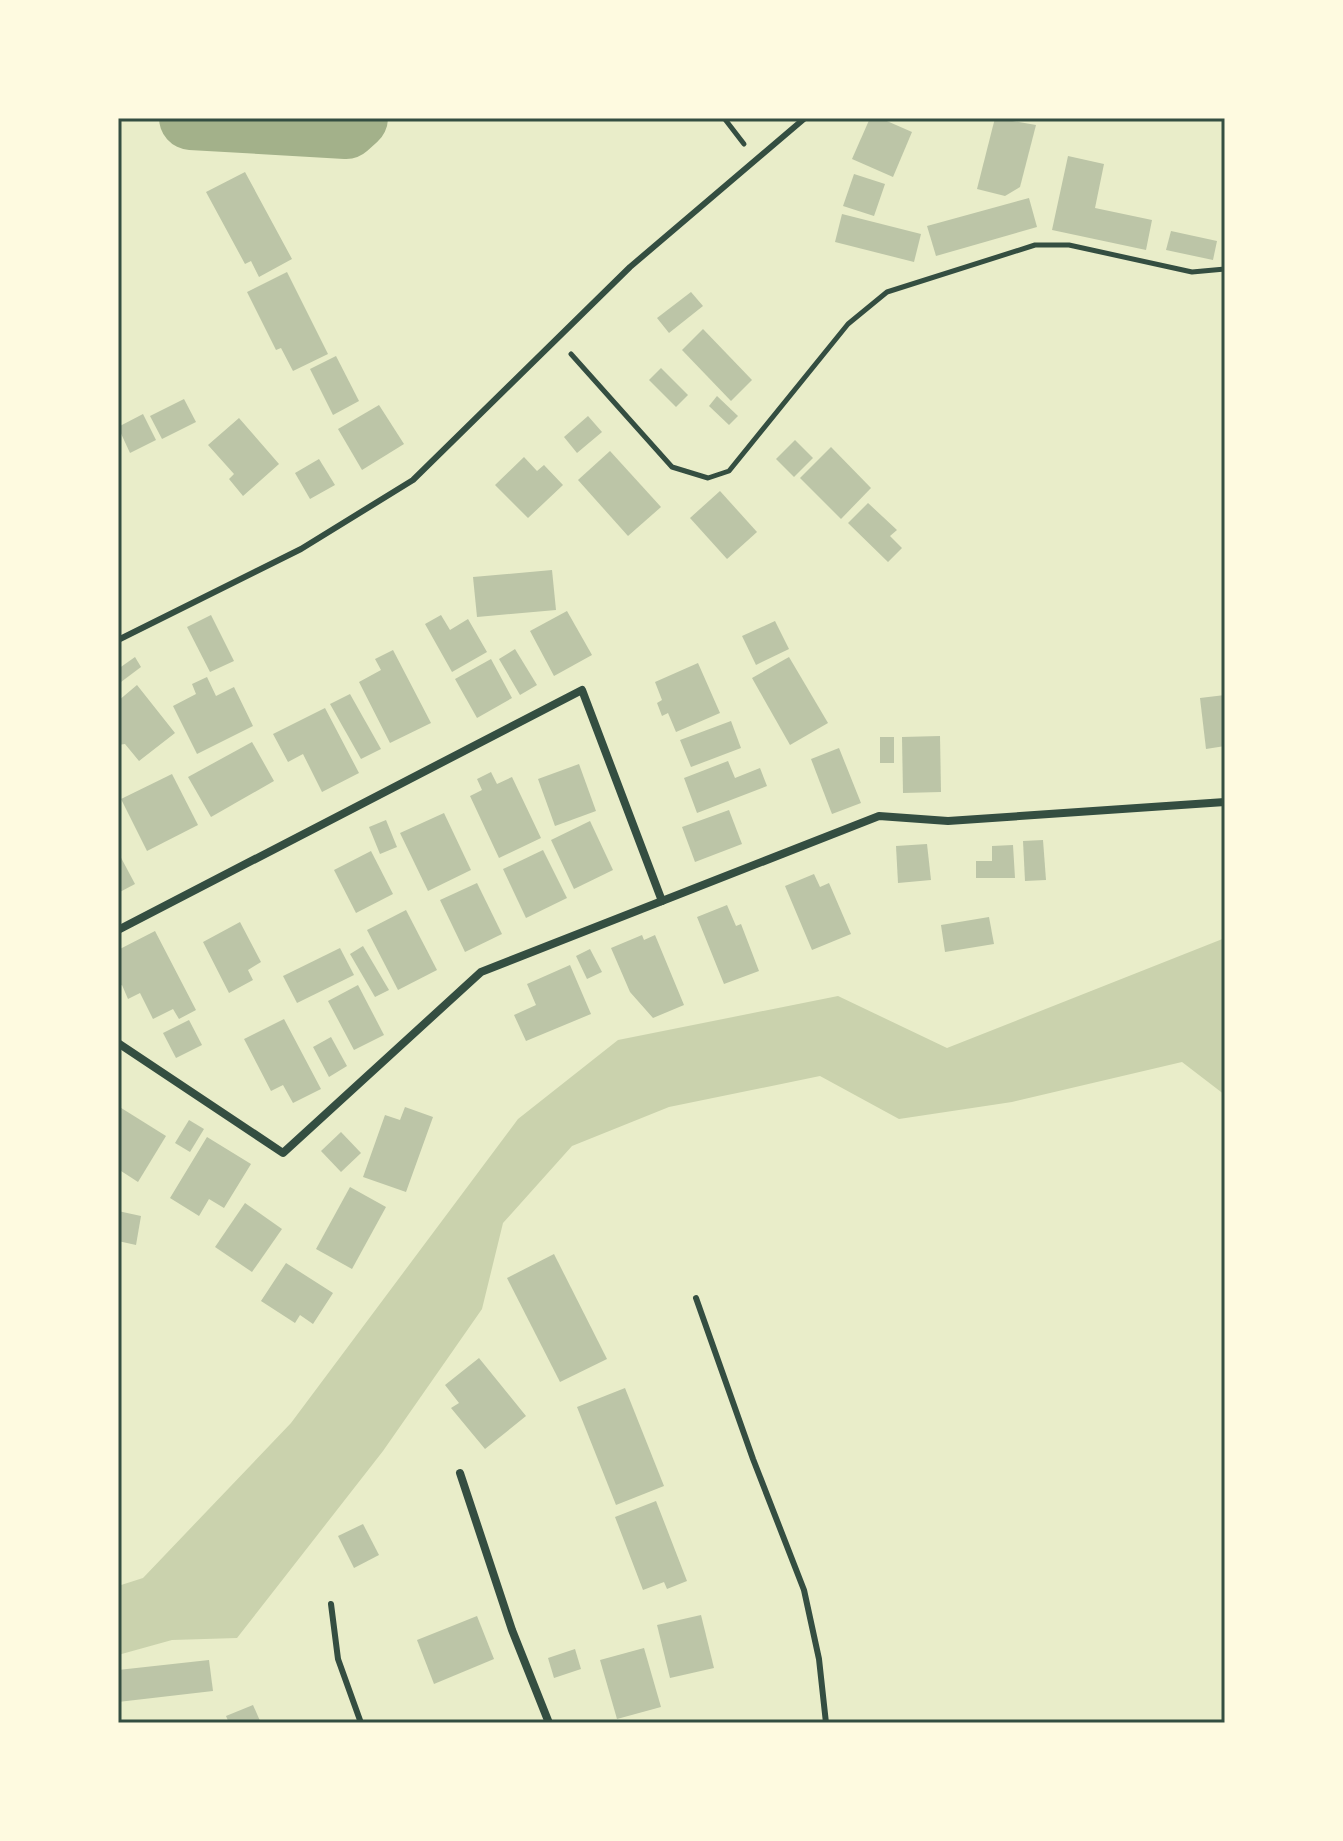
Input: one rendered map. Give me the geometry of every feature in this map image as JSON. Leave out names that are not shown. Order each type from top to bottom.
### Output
[{"type":"street","points":[[118,930],[582,690],[662,901]]},
{"type":"street","points":[[118,1043],[283,1153],[481,972],[879,816],[948,821],[1225,802]]},
{"type":"street","points":[[460,1473],[512,1630],[549,1723]]},
{"type":"lane","points":[[118,640],[301,549],[413,480],[630,267],[805,118]]},
{"type":"lane","points":[[696,1298],[804,1590],[819,1659],[826,1723]]},
{"type":"lane","points":[[331,1604],[338,1659],[361,1723]]},
{"type":"path","points":[[724,118],[735,132]]},
{"type":"path","points":[[557,338],[672,467],[708,478],[729,471],[848,324],[887,292],[1035,245],[1069,245],[1192,272],[1225,269]]},
{"type":"green space","points":[[1225,938],[1225,1095],[1182,1062],[1012,1102],[899,1119],[820,1076],[669,1107],[572,1146],[503,1223],[482,1309],[383,1451],[237,1638],[172,1640],[118,1655],[118,1586],[143,1578],[291,1423],[518,1119],[618,1040],[838,996],[947,1048]]},
{"type":"building","points":[[870,118],[880,118],[912,132],[893,177],[852,159]]},
{"type":"building","points":[[995,118],[1036,125],[1020,187],[1005,196],[977,189]]},
{"type":"building","points":[[1068,156],[1104,164],[1095,208],[1152,220],[1146,250],[1052,230]]},
{"type":"building","points":[[245,172],[292,259],[259,277],[251,261],[245,264],[206,192]]},
{"type":"building","points":[[854,174],[885,184],[874,216],[843,206]]},
{"type":"building","points":[[1029,198],[1037,227],[936,256],[927,226]]},
{"type":"building","points":[[842,214],[921,234],[914,262],[835,242]]},
{"type":"building","points":[[1171,231],[1217,241],[1213,260],[1166,250]]},
{"type":"building","points":[[287,272],[328,354],[293,371],[281,348],[276,350],[247,292]]},
{"type":"building","points":[[691,292],[703,306],[669,333],[657,318]]},
{"type":"building","points":[[703,329],[752,380],[731,401],[682,350]]},
{"type":"building","points":[[336,356],[359,401],[333,415],[310,369]]},
{"type":"building","points":[[661,368],[688,395],[676,407],[649,380]]},
{"type":"building","points":[[717,396],[738,416],[729,425],[709,406]]},
{"type":"building","points":[[184,399],[196,422],[162,439],[150,416]]},
{"type":"building","points":[[379,405],[404,444],[362,470],[338,429]]},
{"type":"building","points":[[143,414],[156,440],[130,453],[118,427]]},
{"type":"building","points":[[588,416],[602,432],[577,453],[564,437]]},
{"type":"building","points":[[239,418],[279,464],[243,496],[229,479],[234,474],[208,445]]},
{"type":"building","points":[[795,440],[813,458],[794,477],[776,459]]},
{"type":"building","points":[[831,447],[871,488],[841,519],[800,478]]},
{"type":"building","points":[[610,451],[661,507],[628,536],[578,480]]},
{"type":"building","points":[[524,457],[537,471],[544,465],[563,485],[528,518],[495,485]]},
{"type":"building","points":[[319,459],[335,485],[310,499],[295,473]]},
{"type":"building","points":[[720,491],[757,532],[727,559],[690,518]]},
{"type":"building","points":[[868,503],[897,530],[890,536],[902,548],[888,562],[848,523]]},
{"type":"building","points":[[552,570],[556,610],[477,617],[473,577]]},
{"type":"building","points":[[567,611],[592,655],[554,676],[530,631]]},
{"type":"building","points":[[211,615],[234,661],[210,672],[187,627]]},
{"type":"building","points":[[441,615],[450,630],[468,619],[487,652],[452,672],[425,624]]},
{"type":"building","points":[[775,621],[789,649],[756,665],[742,636]]},
{"type":"building","points":[[515,649],[537,685],[520,695],[499,659]]},
{"type":"building","points":[[393,650],[431,723],[390,743],[359,682],[381,670],[375,659]]},
{"type":"building","points":[[135,657],[141,667],[121,682],[118,669]]},
{"type":"building","points":[[789,657],[828,723],[790,745],[752,678]]},
{"type":"building","points":[[491,659],[512,698],[477,718],[455,679]]},
{"type":"building","points":[[698,663],[720,713],[676,732],[668,713],[662,716],[657,703],[662,700],[655,682]]},
{"type":"building","points":[[207,677],[216,696],[234,687],[253,726],[197,754],[173,706],[196,694],[192,684]]},
{"type":"building","points":[[137,685],[175,733],[139,761],[125,744],[118,745],[118,701]]},
{"type":"building","points":[[350,694],[381,749],[361,759],[330,704]]},
{"type":"building","points":[[1225,695],[1225,746],[1206,749],[1200,698]]},
{"type":"building","points":[[325,708],[359,773],[322,792],[303,754],[288,762],[273,734]]},
{"type":"building","points":[[731,721],[741,748],[691,767],[680,740]]},
{"type":"building","points":[[940,736],[941,792],[903,793],[902,737]]},
{"type":"building","points":[[880,737],[894,737],[894,763],[880,763]]},
{"type":"building","points":[[252,742],[274,781],[211,817],[188,777]]},
{"type":"building","points":[[839,748],[861,803],[832,814],[811,759]]},
{"type":"building","points":[[728,761],[735,778],[760,768],[767,786],[697,813],[684,778]]},
{"type":"building","points":[[579,764],[596,811],[555,826],[538,779]]},
{"type":"building","points":[[491,772],[497,784],[512,777],[541,838],[499,858],[470,796],[482,790],[477,779]]},
{"type":"building","points":[[172,774],[198,825],[147,851],[121,799]]},
{"type":"building","points":[[729,810],[742,844],[695,862],[682,827]]},
{"type":"building","points":[[444,813],[471,870],[428,891],[400,833]]},
{"type":"building","points":[[386,820],[397,847],[380,854],[369,827]]},
{"type":"building","points":[[590,821],[613,870],[574,889],[551,840]]},
{"type":"building","points":[[1043,840],[1046,880],[1025,881],[1023,841]]},
{"type":"building","points":[[927,844],[931,880],[898,883],[896,846]]},
{"type":"building","points":[[1013,845],[1015,878],[976,878],[976,861],[992,861],[992,846]]},
{"type":"building","points":[[543,850],[567,898],[526,918],[503,869]]},
{"type":"building","points":[[371,851],[393,894],[356,913],[334,870]]},
{"type":"building","points":[[118,852],[135,884],[118,893]]},
{"type":"building","points":[[814,874],[820,887],[829,883],[851,934],[812,950],[785,886]]},
{"type":"building","points":[[477,883],[502,934],[465,952],[440,900]]},
{"type":"building","points":[[727,905],[736,926],[741,924],[759,971],[724,984],[697,917]]},
{"type":"building","points":[[406,910],[437,970],[398,990],[367,930]]},
{"type":"building","points":[[989,917],[994,944],[945,952],[941,925]]},
{"type":"building","points":[[240,922],[261,962],[248,970],[253,980],[229,993],[203,942]]},
{"type":"building","points":[[155,931],[196,1010],[179,1019],[173,1009],[153,1019],[140,993],[128,999],[122,985],[118,987],[118,950]]},
{"type":"building","points":[[642,935],[644,940],[655,935],[684,1005],[653,1018],[630,992],[611,948]]},
{"type":"building","points":[[363,946],[389,990],[375,997],[350,954]]},
{"type":"building","points":[[340,948],[354,975],[297,1003],[283,976]]},
{"type":"building","points":[[590,949],[602,972],[587,979],[576,956]]},
{"type":"building","points":[[570,965],[591,1014],[526,1041],[514,1015],[536,1005],[527,984]]},
{"type":"building","points":[[358,985],[384,1035],[354,1050],[328,1001]]},
{"type":"building","points":[[284,1019],[321,1089],[293,1103],[283,1085],[271,1091],[244,1039]]},
{"type":"building","points":[[189,1020],[202,1045],[176,1058],[163,1033]]},
{"type":"building","points":[[331,1037],[347,1066],[329,1077],[313,1047]]},
{"type":"building","points":[[118,1106],[166,1136],[138,1182],[118,1169]]},
{"type":"building","points":[[405,1107],[433,1117],[406,1192],[363,1177],[385,1115],[400,1120]]},
{"type":"building","points":[[189,1120],[204,1129],[190,1152],[175,1143]]},
{"type":"building","points":[[341,1132],[361,1153],[341,1172],[321,1151]]},
{"type":"building","points":[[207,1137],[251,1164],[224,1208],[209,1199],[199,1216],[170,1198]]},
{"type":"building","points":[[350,1187],[386,1207],[352,1269],[316,1249]]},
{"type":"building","points":[[245,1203],[282,1229],[252,1272],[215,1247]]},
{"type":"building","points":[[118,1211],[141,1216],[136,1245],[118,1241]]},
{"type":"building","points":[[554,1254],[607,1359],[560,1382],[507,1278]]},
{"type":"building","points":[[286,1263],[333,1293],[313,1324],[300,1315],[295,1323],[261,1301]]},
{"type":"building","points":[[479,1358],[526,1416],[485,1449],[451,1408],[459,1403],[445,1385]]},
{"type":"building","points":[[625,1388],[664,1486],[616,1505],[577,1407]]},
{"type":"building","points":[[656,1501],[687,1581],[667,1589],[664,1582],[643,1590],[615,1517]]},
{"type":"building","points":[[363,1524],[379,1555],[354,1568],[338,1536]]},
{"type":"building","points":[[701,1615],[714,1668],[670,1678],[657,1625]]},
{"type":"building","points":[[477,1616],[494,1659],[434,1684],[417,1640]]},
{"type":"building","points":[[644,1648],[661,1707],[617,1719],[600,1660]]},
{"type":"building","points":[[575,1649],[581,1669],[554,1678],[548,1658]]},
{"type":"building","points":[[209,1660],[213,1691],[118,1702],[118,1670]]},
{"type":"building","points":[[253,1705],[261,1723],[229,1723],[226,1716]]},
{"type":"waterway","points":[[191,118],[346,127],[356,118]]}]
